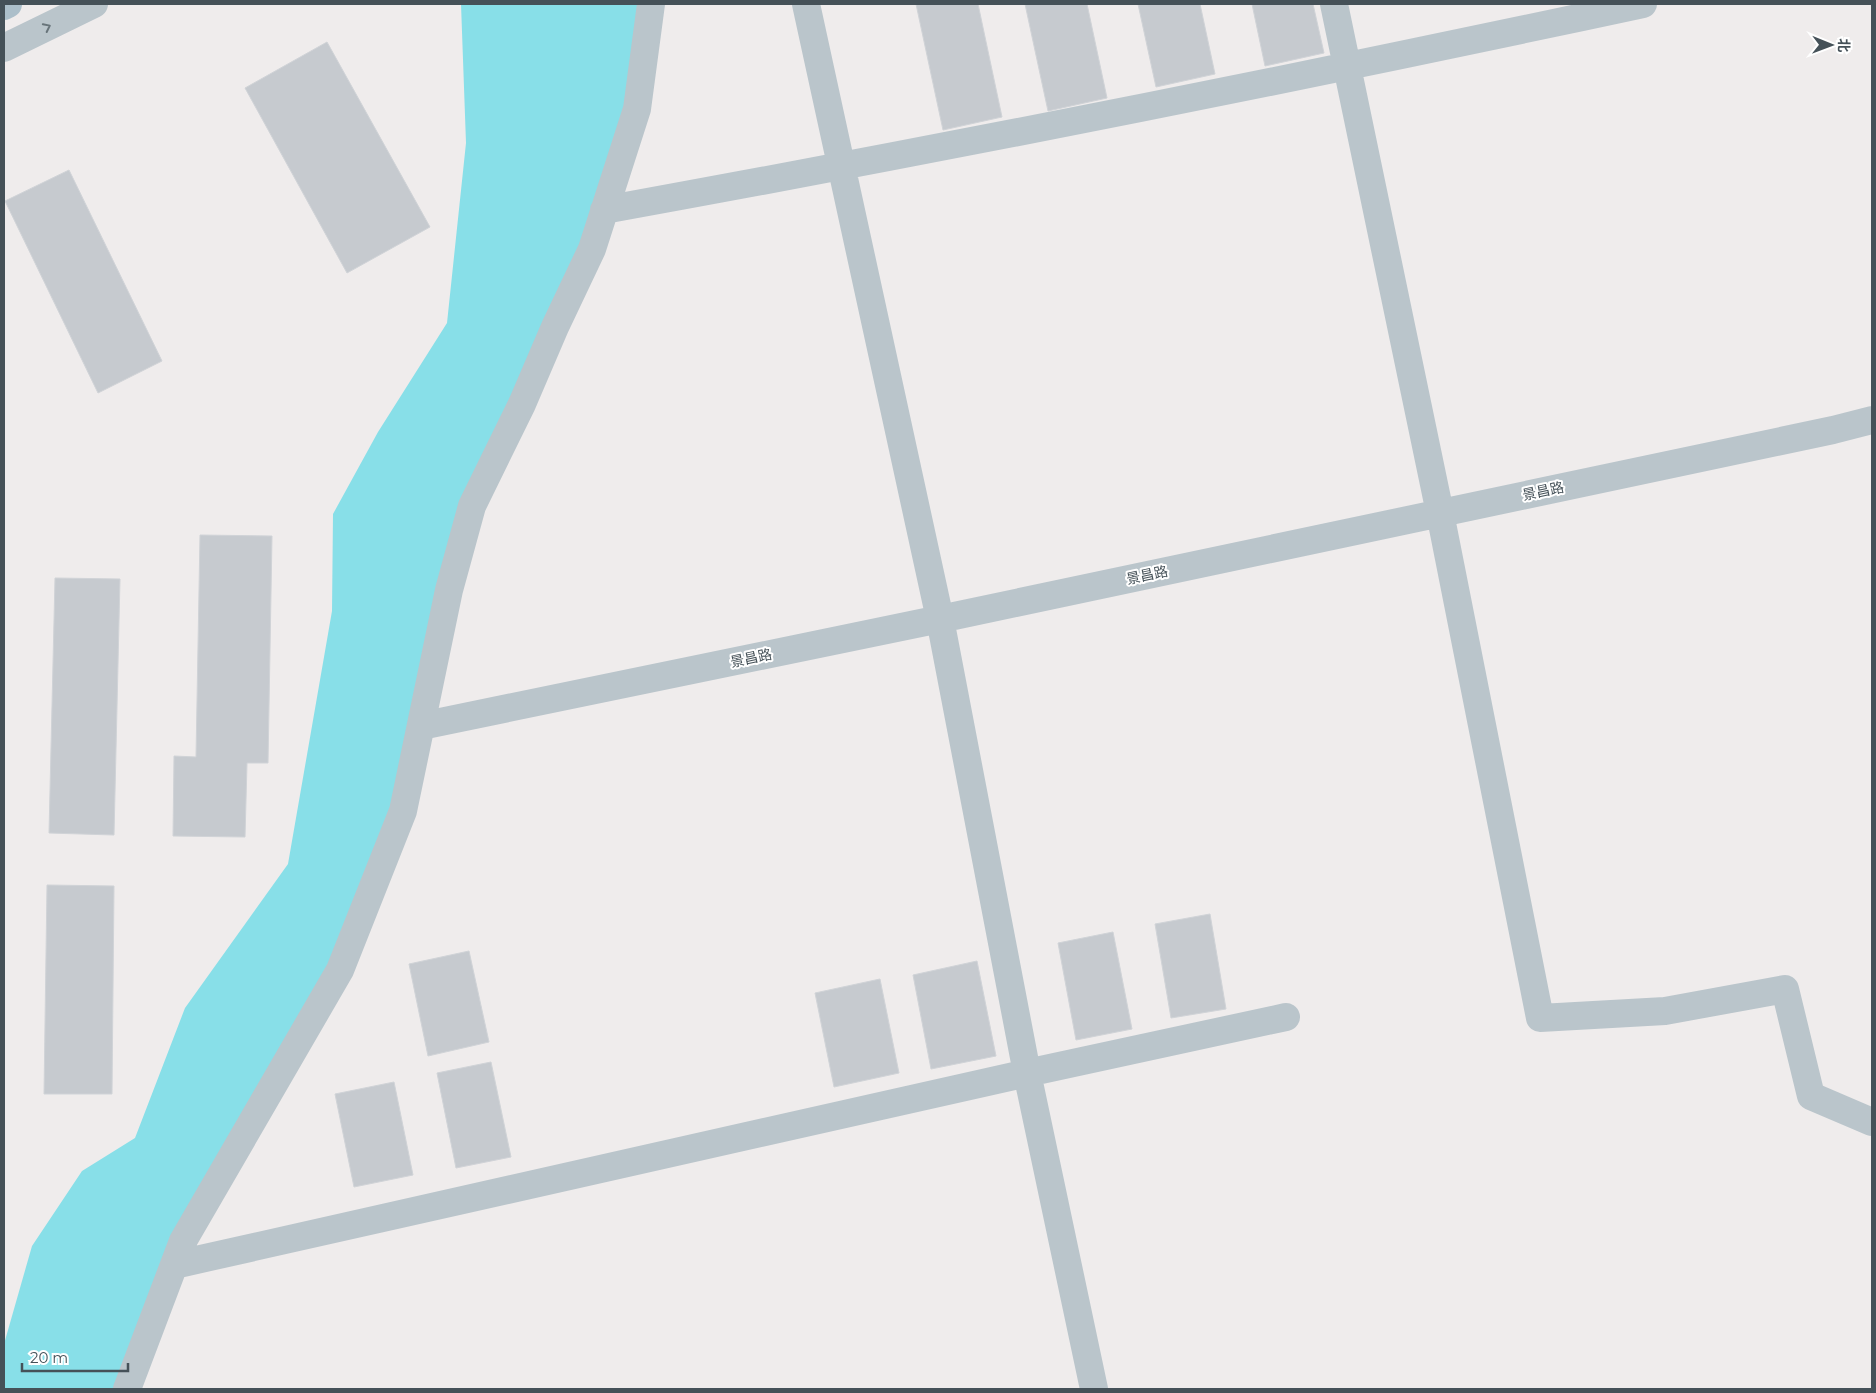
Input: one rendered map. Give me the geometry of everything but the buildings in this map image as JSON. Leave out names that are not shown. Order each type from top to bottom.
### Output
[{"type":"main road","points":[[4,6],[8,4]]},
{"type":"street","points":[[4,48],[94,4]]},
{"type":"street","points":[[127,1389],[183,1241],[340,970],[403,811],[449,590],[472,506],[522,404],[592,248],[637,109],[651,4]]},
{"type":"street","points":[[806,4],[940,619],[1027,1073],[1094,1389]]},
{"type":"street","points":[[1334,4],[1440,513],[1540,1018],[1665,1012],[1785,989],[1811,1096],[1872,1122]]},
{"type":"street","points":[[604,210],[840,167],[1347,67],[1643,4]]},
{"type":"street","name":"景昌路","points":[[421,726],[940,619],[1872,420]]},
{"type":"street","points":[[174,1264],[1286,1017]]},
{"type":"water","points":[[461,4],[651,4],[637,109],[472,506],[403,811],[340,970],[183,1241],[127,1389],[4,1389],[4,1344],[32,1246],[82,1171],[135,1138],[185,1008],[288,864],[332,611],[333,514],[378,432],[447,323],[466,143]]}]
